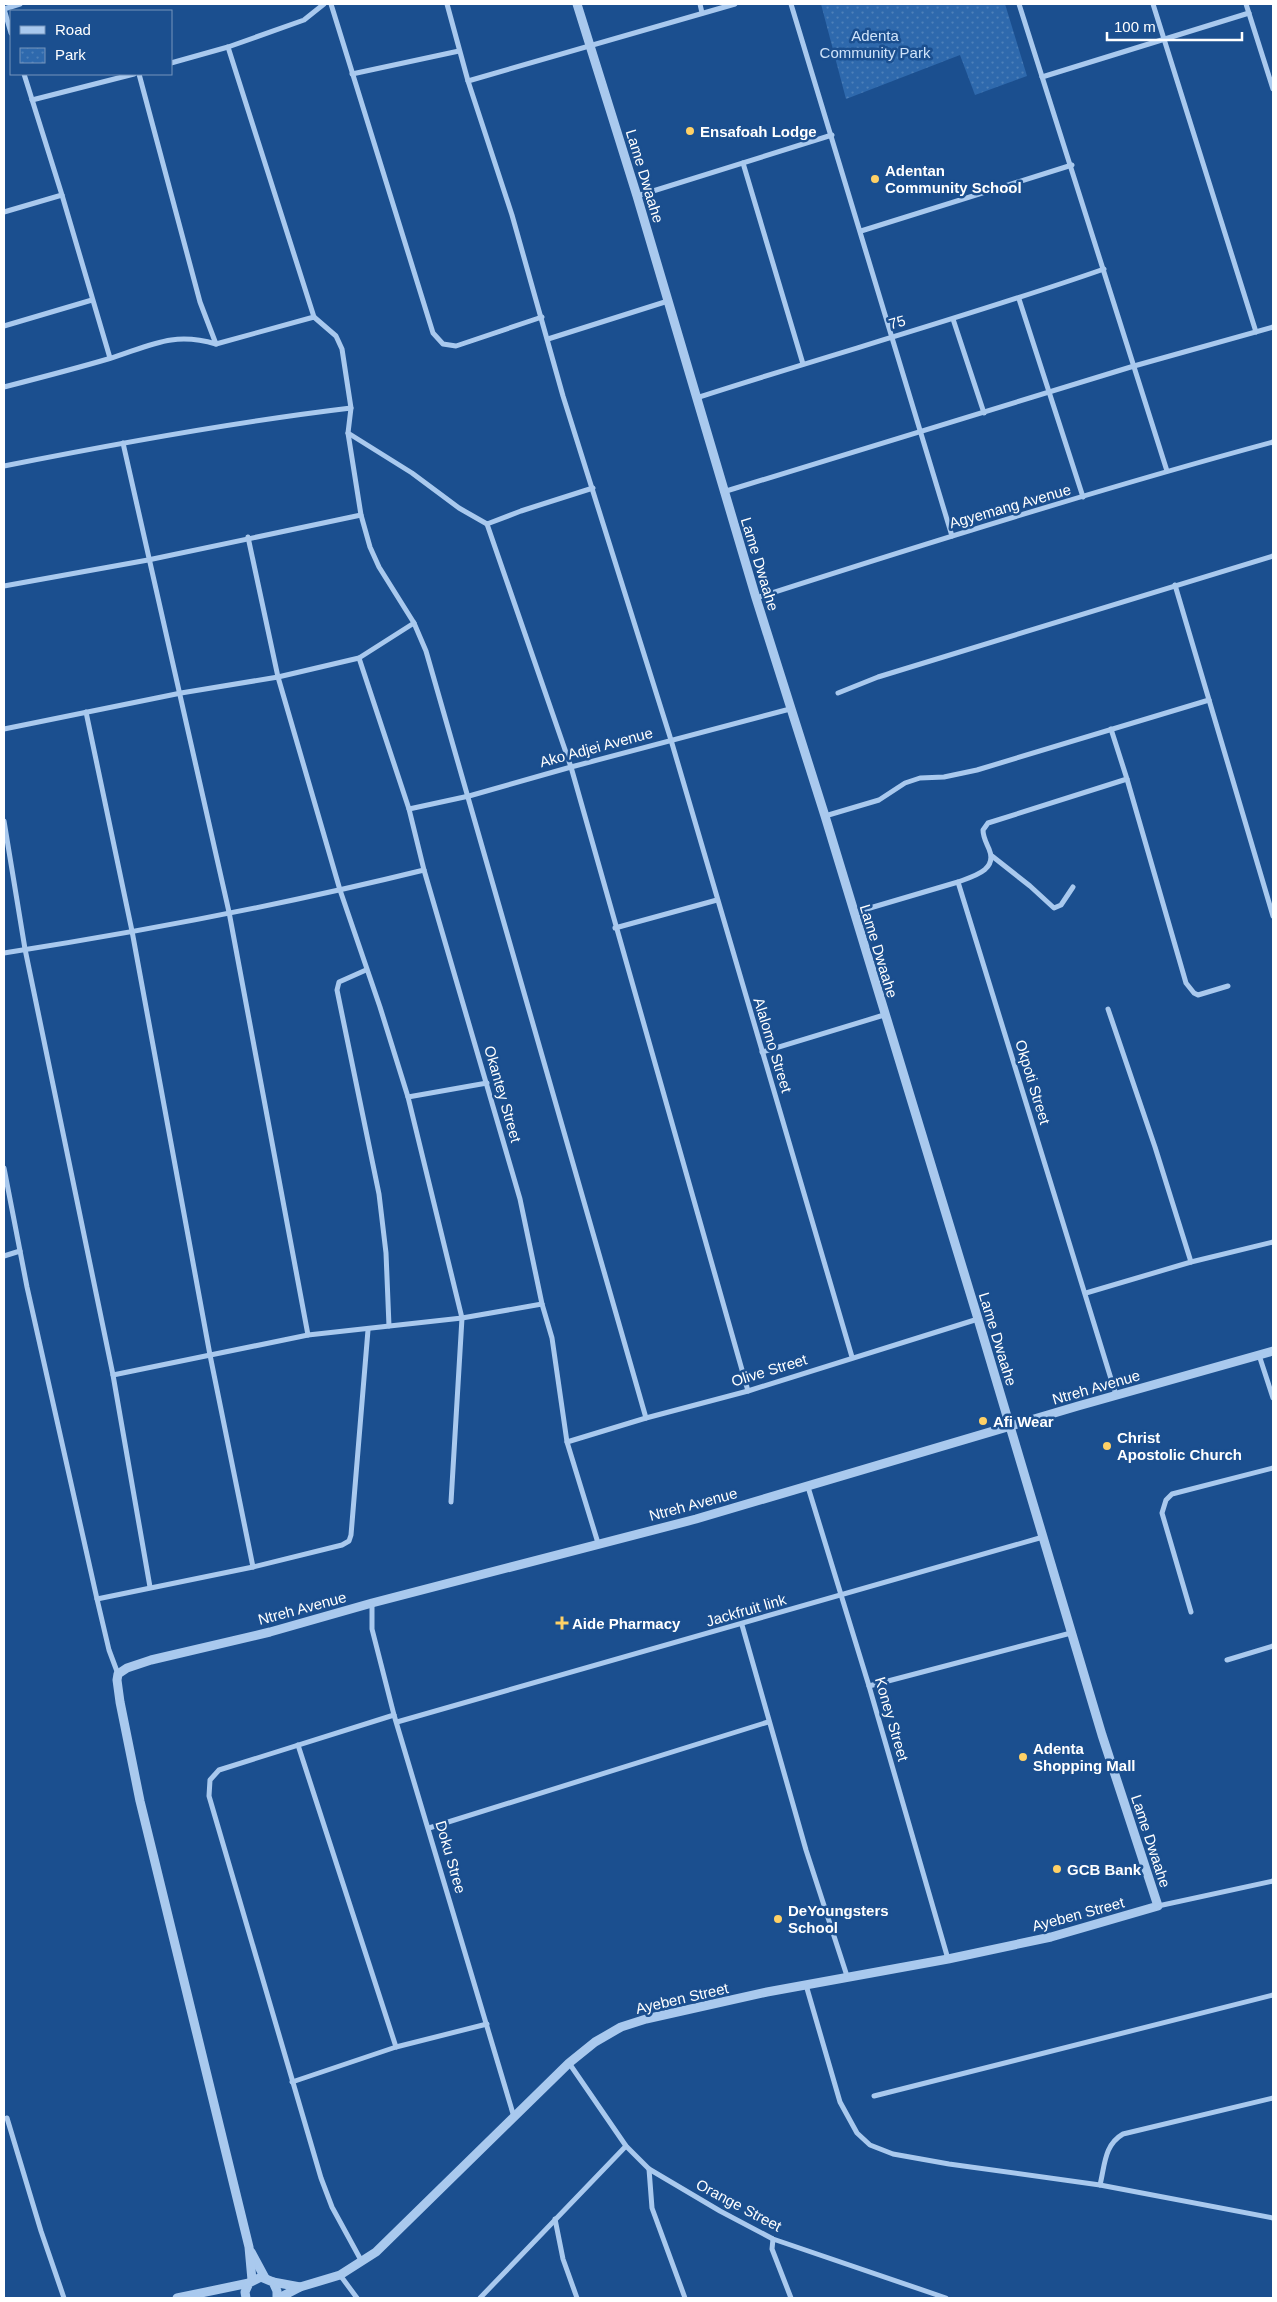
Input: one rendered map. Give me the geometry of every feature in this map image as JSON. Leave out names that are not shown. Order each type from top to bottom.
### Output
[{"type":"street","points":[[10,30],[4,9],[20,4]]},
{"type":"street","points":[[172,63],[228,47],[304,20],[324,4]]},
{"type":"street","points":[[331,4],[433,333],[443,344],[456,346],[542,318]]},
{"type":"street","name":"Alalomo Street","points":[[447,4],[468,81],[512,215],[563,396],[670,740],[852,1357]]},
{"type":"street","name":"Lame Dwaahe","points":[[577,4],[637,196],[756,598],[825,816],[978,1319],[1102,1735],[1158,1906]]},
{"type":"street","points":[[700,4],[702,13]]},
{"type":"street","points":[[468,81],[735,4]]},
{"type":"street","points":[[791,4],[952,536]]},
{"type":"street","points":[[1020,4],[1167,471]]},
{"type":"street","points":[[1153,4],[1256,332]]},
{"type":"street","points":[[1246,4],[1273,89]]},
{"type":"street","points":[[1042,77],[1249,13]]},
{"type":"street","points":[[228,47],[314,317],[336,336],[342,349],[351,408],[348,433],[361,515],[370,547],[379,567],[414,623],[426,651],[646,1418]]},
{"type":"street","points":[[352,74],[459,51]]},
{"type":"street","points":[[24,75],[110,358]]},
{"type":"street","points":[[32,100],[130,75]]},
{"type":"street","points":[[139,75],[200,302],[216,344]]},
{"type":"street","points":[[637,196],[832,136]]},
{"type":"street","points":[[743,163],[803,364]]},
{"type":"street","points":[[860,231],[1072,165]]},
{"type":"street","points":[[4,212],[62,195]]},
{"type":"street","name":"75","points":[[696,398],[892,336],[1019,299],[1104,269]]},
{"type":"street","points":[[1019,299],[1082,497]]},
{"type":"street","points":[[4,326],[92,300]]},
{"type":"street","points":[[548,339],[668,301]]},
{"type":"street","points":[[4,387],[110,358],[148,344],[175,339],[197,339],[216,344],[314,317]]},
{"type":"street","points":[[953,319],[984,413]]},
{"type":"street","points":[[724,492],[1049,394],[1134,366],[1273,327]]},
{"type":"street","points":[[4,466],[123,443],[286,416],[351,408]]},
{"type":"street","points":[[348,433],[412,473],[459,508],[487,524],[571,767],[615,928],[748,1391]]},
{"type":"street","name":"Agyemang Avenue","points":[[756,598],[1167,471],[1273,442]]},
{"type":"street","points":[[123,443],[148,560],[181,692],[229,912],[308,1334]]},
{"type":"street","points":[[487,524],[593,488]]},
{"type":"street","points":[[4,586],[148,560],[248,537],[361,515]]},
{"type":"street","points":[[248,537],[278,677],[340,890],[380,1006],[408,1097],[462,1318],[451,1502]]},
{"type":"street","points":[[838,693],[878,677],[1175,585],[1273,558]]},
{"type":"street","points":[[1175,585],[1273,916]]},
{"type":"street","points":[[4,728],[181,692],[278,677],[359,658],[414,623]]},
{"type":"street","name":"Okantey Street","points":[[359,658],[409,810],[424,870],[520,1199],[542,1304],[552,1338],[567,1442],[598,1543]]},
{"type":"street","points":[[825,816],[880,800],[905,782],[977,770],[1209,700]]},
{"type":"street","name":"Ako Adjei Avenue","points":[[409,810],[469,796],[790,709]]},
{"type":"street","points":[[86,712],[132,932],[210,1355],[253,1567]]},
{"type":"street","points":[[1111,729],[1186,983],[1194,993],[1198,994],[1228,986]]},
{"type":"street","points":[[1072,887],[1062,905],[1054,908],[992,856],[983,836],[983,830],[988,823],[1127,778]]},
{"type":"street","points":[[4,821],[25,949],[114,1375],[150,1587]]},
{"type":"street","points":[[853,913],[958,882],[982,872],[991,864],[992,856]]},
{"type":"street","points":[[4,953],[132,932],[340,890],[424,870]]},
{"type":"street","name":"Okpoti Street","points":[[958,882],[1116,1395]]},
{"type":"street","points":[[615,928],[717,900]]},
{"type":"street","points":[[366,970],[339,982],[337,990],[379,1194],[386,1254],[389,1326]]},
{"type":"street","points":[[1108,1009],[1155,1147],[1191,1262]]},
{"type":"street","points":[[762,1052],[884,1015]]},
{"type":"street","points":[[408,1097],[487,1083]]},
{"type":"street","points":[[4,1168],[20,1251],[97,1599],[109,1650],[118,1674],[120,1702],[140,1801],[249,2247],[250,2282],[245,2292],[246,2298]]},
{"type":"street","points":[[1086,1293],[1191,1262],[1273,1242]]},
{"type":"street","points":[[4,1256],[20,1251]]},
{"type":"street","points":[[114,1375],[308,1334],[368,1330],[462,1318],[542,1304]]},
{"type":"street","name":"Olive Street","points":[[567,1442],[646,1418],[748,1391],[978,1319]]},
{"type":"street","points":[[97,1599],[253,1567],[342,1545],[349,1541],[368,1330]]},
{"type":"street","name":"Ntreh Avenue","points":[[118,1674],[128,1668],[151,1660],[270,1632],[598,1543],[696,1519],[1116,1395],[1273,1351]]},
{"type":"street","points":[[1259,1355],[1273,1398]]},
{"type":"street","points":[[1191,1612],[1162,1513],[1166,1500],[1172,1494],[1273,1468]]},
{"type":"street","name":"Koney Street","points":[[808,1487],[869,1686],[948,1959]]},
{"type":"street","name":"Jackfruit link","points":[[397,1722],[742,1625],[1043,1537]]},
{"type":"street","name":"Doku Stree","points":[[372,1603],[372,1630],[394,1715],[514,2117]]},
{"type":"street","points":[[742,1625],[768,1722],[847,1976]]},
{"type":"street","points":[[869,1686],[1071,1633]]},
{"type":"street","points":[[1227,1660],[1273,1646]]},
{"type":"street","points":[[362,2262],[329,2200],[292,2082],[209,1796],[210,1780],[219,1770],[394,1715]]},
{"type":"street","points":[[429,1828],[768,1722]]},
{"type":"street","points":[[298,1745],[396,2047]]},
{"type":"street","points":[[1158,1906],[1273,1881]]},
{"type":"street","name":"Ayeben Street","points":[[278,2298],[291,2295],[300,2287],[340,2275],[362,2262],[395,2235],[569,2063],[595,2042],[621,2027],[655,2017],[767,1992],[948,1959],[1051,1937],[1158,1906]]},
{"type":"street","points":[[806,1985],[840,2102],[856,2133],[870,2145],[893,2154],[949,2164],[1100,2185],[1273,2218]]},
{"type":"street","points":[[874,2096],[1273,1995]]},
{"type":"street","points":[[292,2082],[396,2047],[486,2024]]},
{"type":"street","name":"Orange Street","points":[[569,2063],[626,2146],[649,2169],[720,2211],[774,2239],[946,2298]]},
{"type":"street","points":[[1100,2185],[1109,2147],[1113,2140],[1123,2134],[1273,2098]]},
{"type":"street","points":[[7,2118],[41,2231],[64,2298]]},
{"type":"street","points":[[480,2298],[626,2146]]},
{"type":"street","points":[[649,2169],[652,2208],[685,2298]]},
{"type":"street","points":[[555,2219],[563,2259],[577,2298]]},
{"type":"street","points":[[774,2239],[772,2249],[791,2298]]},
{"type":"street","points":[[249,2247],[277,2291],[278,2298]]},
{"type":"street","points":[[340,2275],[357,2298]]},
{"type":"street","points":[[177,2298],[250,2282],[269,2280],[300,2287]]},
{"type":"green space","name":"Adenta Community Park","points":[[821,4],[1005,4],[1027,76],[975,95],[960,55],[846,99]]},
{"type":"place","name":"Ensafoah Lodge","points":[[690,131]]},
{"type":"place","name":"Adentan Community School","points":[[875,179]]},
{"type":"place","name":"Afi Wear","points":[[983,1421]]},
{"type":"place","name":"Christ Apostolic Church","points":[[1107,1446]]},
{"type":"place","name":"Aide Pharmacy","points":[[562,1623]]},
{"type":"place","name":"Adenta Shopping Mall","points":[[1023,1757]]},
{"type":"place","name":"GCB Bank","points":[[1057,1869]]},
{"type":"place","name":"DeYoungsters School","points":[[778,1919]]}]
